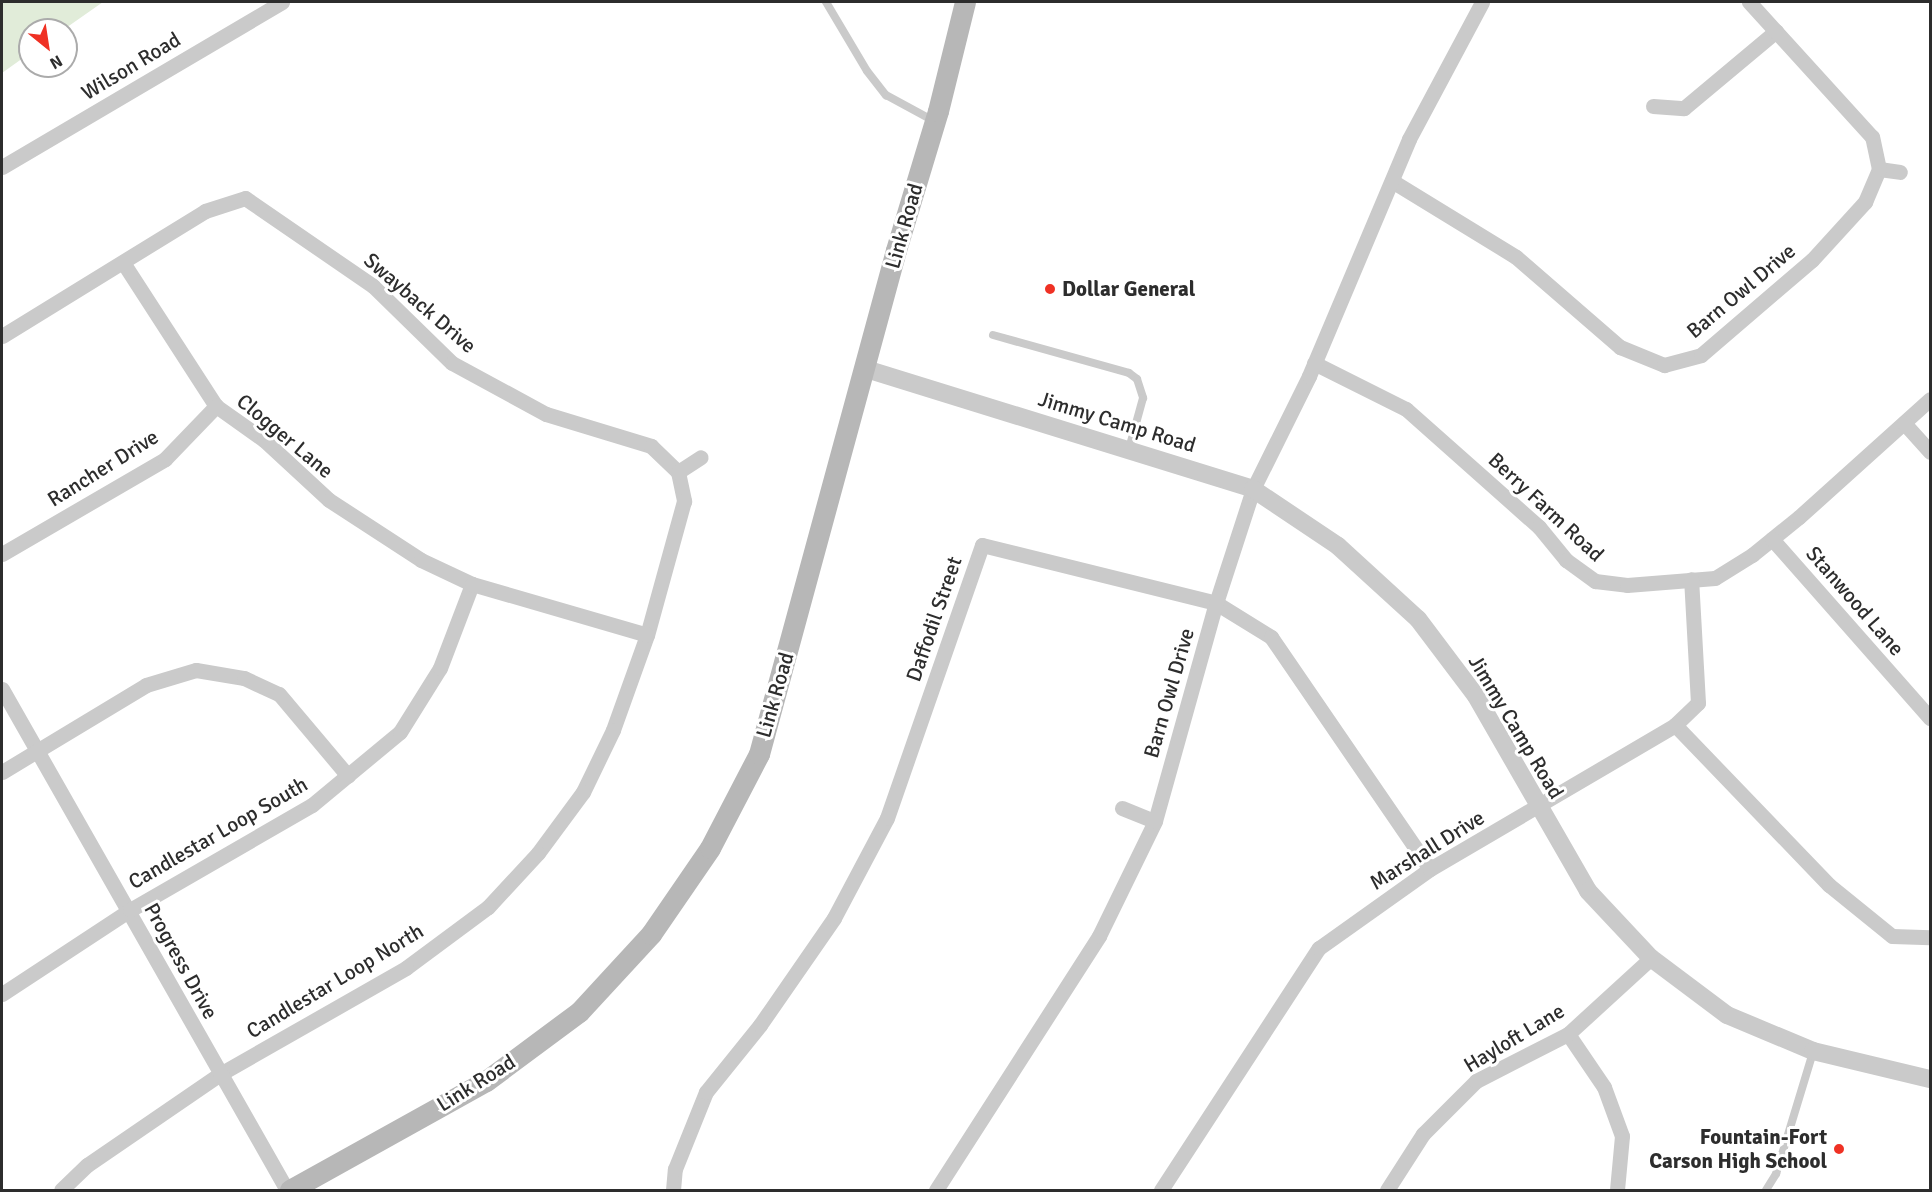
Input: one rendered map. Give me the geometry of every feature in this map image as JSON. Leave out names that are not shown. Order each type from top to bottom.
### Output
[{"type":"main road","name":"Link Road","points":[[288,1191],[486,1081],[579,1012],[651,934],[710,848],[759,754],[866,369],[896,250],[935,121],[965,2]]},
{"type":"street","name":"Wilson Road","points":[[2,167],[266,6],[282,2]]},
{"type":"street","name":"Barn Owl Drive","points":[[936,1191],[1099,936],[1155,821],[1216,603],[1253,489],[1314,363],[1392,181],[1482,2]]},
{"type":"street","points":[[1749,2],[1872,137],[1878,169],[1900,172]]},
{"type":"street","points":[[1653,106],[1684,108],[1776,31]]},
{"type":"street","name":"Barn Owl Drive","points":[[1392,181],[1516,257],[1620,347],[1664,365],[1701,355],[1812,260],[1865,202],[1878,169]]},
{"type":"street","name":"Swayback Drive","points":[[124,264],[205,211],[245,198],[373,286],[452,363],[546,414],[651,446],[678,472]]},
{"type":"street","points":[[2,336],[124,264]]},
{"type":"street","name":"Clogger Lane","points":[[124,264],[216,406],[264,440],[329,500],[421,560],[472,584]]},
{"type":"street","name":"Berry Farm Road","points":[[1314,363],[1406,409],[1539,527],[1566,560],[1595,581],[1627,585],[1715,578],[1772,539],[1930,399]]},
{"type":"street","name":"Jimmy Camp Road","points":[[866,369],[1253,489],[1338,546],[1418,619],[1476,696],[1588,891],[1651,958],[1727,1015],[1814,1051],[1930,1078]]},
{"type":"street","name":"Rancher Drive","points":[[2,554],[165,459],[216,406]]},
{"type":"street","points":[[1904,423],[1930,452]]},
{"type":"street","points":[[472,584],[647,635],[684,501],[678,472],[701,458]]},
{"type":"street","name":"Stanwood Lane","points":[[1772,539],[1930,718]]},
{"type":"street","name":"Daffodil Street","points":[[673,1191],[675,1169],[706,1092],[760,1025],[834,918],[887,818],[982,544],[1216,603],[1271,637],[1430,869]]},
{"type":"street","name":"Marshall Drive","points":[[1161,1191],[1319,948],[1430,869],[1675,725],[1698,703],[1691,579]]},
{"type":"street","name":"Candlestar Loop South","points":[[2,994],[130,910],[312,805],[400,732],[440,668],[472,584]]},
{"type":"street","name":"Candlestar Loop North","points":[[61,1191],[87,1165],[220,1074],[406,968],[488,907],[538,852],[583,792],[613,730],[647,635]]},
{"type":"street","points":[[2,772],[38,748],[146,685],[196,670],[244,678],[279,694],[348,776]]},
{"type":"street","name":"Progress Drive","points":[[2,689],[38,748],[288,1191]]},
{"type":"street","points":[[1675,725],[1829,885],[1892,936],[1930,937]]},
{"type":"street","points":[[1122,808],[1155,821]]},
{"type":"street","name":"Hayloft Lane","points":[[1387,1191],[1423,1134],[1476,1081],[1569,1034],[1651,958]]},
{"type":"street","points":[[1569,1034],[1604,1088],[1622,1136],[1617,1191]]},
{"type":"lane","points":[[826,2],[867,71],[886,95],[935,121]]},
{"type":"lane","points":[[993,335],[1129,373],[1137,379],[1143,398],[1129,449]]},
{"type":"lane","points":[[1766,1191],[1776,1174],[1814,1051]]},
{"type":"green space","points":[[2,2],[103,2],[78,20],[18,18],[18,62],[2,73]]},
{"type":"place","name":"Dollar General","points":[[1050,289]]},
{"type":"place","name":"Fountain-Fort Carson High School","points":[[1839,1149]]}]
